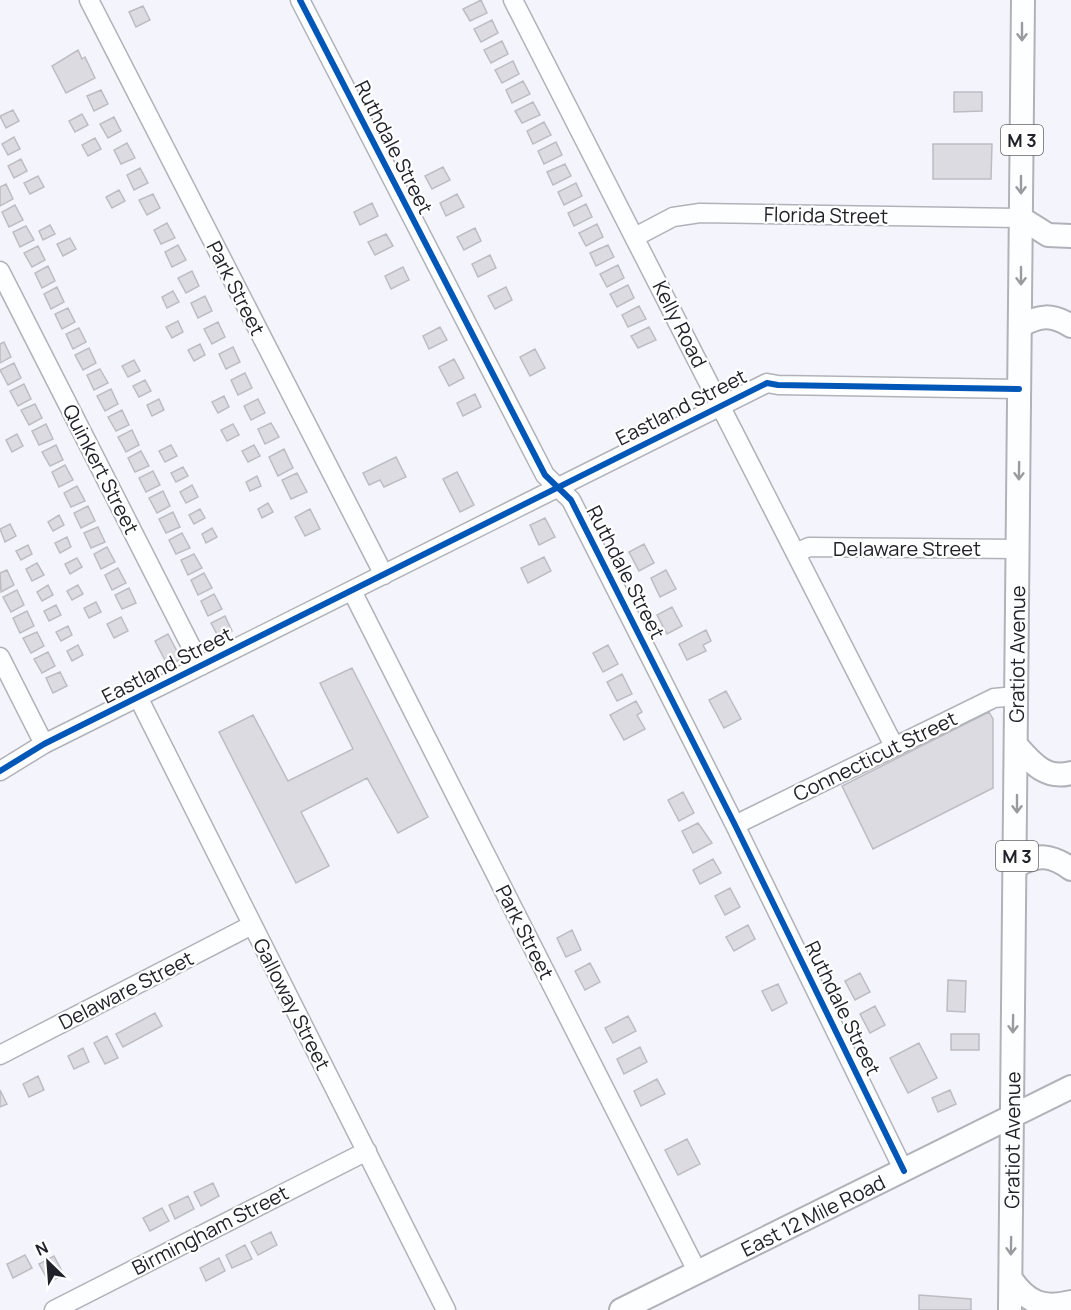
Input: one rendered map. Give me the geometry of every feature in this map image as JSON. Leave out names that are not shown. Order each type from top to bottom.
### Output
[{"type":"main road","name":"Gratiot Avenue","points":[[1010,1310],[1017,866],[1023,0]]},
{"type":"main road","points":[[1021,218],[1048,235],[1071,236]]},
{"type":"main road","points":[[1020,326],[1033,319],[1050,316],[1071,326]]},
{"type":"main road","points":[[1017,746],[1042,770],[1052,774],[1071,773]]},
{"type":"main road","points":[[1017,866],[1037,856],[1048,856],[1071,869]]},
{"type":"main road","name":"East 12 Mile Road","points":[[632,1308],[1012,1115],[1071,1088]]},
{"type":"main road","points":[[1011,1280],[1028,1299],[1038,1305],[1049,1306],[1071,1302]]},
{"type":"street","name":"Park Street","points":[[89,0],[384,575]]},
{"type":"street","name":"Ruthdale Street","points":[[300,0],[545,475],[570,500],[735,825],[904,1171]]},
{"type":"street","name":"Kelly Road","points":[[513,0],[722,405],[894,746]]},
{"type":"street","name":"Florida Street","points":[[635,237],[673,218],[700,213],[1021,218]]},
{"type":"street","name":"Quinkert Street","points":[[0,271],[201,666]]},
{"type":"street","name":"Eastland Street","points":[[0,771],[44,744],[767,383],[778,386],[1019,389]]},
{"type":"street","name":"Delaware Street","points":[[796,553],[809,547],[1018,549]]},
{"type":"street","name":"Park Street","points":[[351,591],[698,1273]]},
{"type":"street","points":[[0,657],[44,744]]},
{"type":"street","name":"Connecticut Street","points":[[735,825],[994,698],[1017,696]]},
{"type":"street","name":"Galloway Street","points":[[138,698],[446,1310]]},
{"type":"street","name":"Delaware Street","points":[[0,1055],[252,925]]},
{"type":"street","name":"Birmingham Street","points":[[54,1310],[367,1151]]},
{"type":"building","points":[[481,0],[487,13],[470,21],[463,9]]},
{"type":"building","points":[[143,6],[150,20],[136,27],[129,12]]},
{"type":"building","points":[[492,20],[498,33],[481,42],[474,29]]},
{"type":"building","points":[[502,41],[508,54],[491,63],[484,50]]},
{"type":"building","points":[[78,50],[82,59],[85,57],[95,78],[66,93],[52,66]]},
{"type":"building","points":[[513,61],[519,74],[502,83],[495,70]]},
{"type":"building","points":[[523,81],[530,94],[512,103],[506,90]]},
{"type":"building","points":[[101,90],[108,104],[94,111],[87,96]]},
{"type":"building","points":[[954,92],[982,92],[982,111],[954,112]]},
{"type":"building","points":[[533,102],[540,115],[522,123],[515,111]]},
{"type":"building","points":[[13,110],[19,121],[6,128],[0,116]]},
{"type":"building","points":[[82,114],[88,125],[75,132],[69,121]]},
{"type":"building","points":[[114,117],[121,131],[108,138],[100,124]]},
{"type":"building","points":[[544,122],[551,135],[533,144],[527,131]]},
{"type":"building","points":[[14,137],[20,149],[8,155],[2,144]]},
{"type":"building","points":[[95,138],[101,149],[88,156],[82,145]]},
{"type":"building","points":[[556,142],[562,155],[544,164],[538,151]]},
{"type":"building","points":[[127,143],[135,158],[121,164],[114,150]]},
{"type":"building","points":[[933,144],[992,144],[991,179],[933,179]]},
{"type":"building","points":[[21,159],[27,171],[14,178],[8,166]]},
{"type":"building","points":[[565,164],[571,176],[553,185],[547,172]]},
{"type":"building","points":[[443,167],[450,180],[432,189],[425,176]]},
{"type":"building","points":[[140,168],[148,183],[134,190],[127,175]]},
{"type":"building","points":[[38,176],[44,187],[30,194],[24,183]]},
{"type":"building","points":[[576,183],[582,196],[564,205],[558,192]]},
{"type":"building","points":[[6,184],[13,199],[0,206],[0,187]]},
{"type":"building","points":[[119,190],[125,201],[112,208],[106,197]]},
{"type":"building","points":[[153,194],[160,208],[147,215],[139,200]]},
{"type":"building","points":[[457,194],[464,207],[446,216],[440,203]]},
{"type":"building","points":[[372,203],[378,216],[360,225],[354,212]]},
{"type":"building","points":[[586,204],[592,217],[574,226],[568,213]]},
{"type":"building","points":[[15,205],[23,220],[9,227],[2,212]]},
{"type":"building","points":[[167,223],[175,238],[161,244],[154,230]]},
{"type":"building","points":[[597,224],[603,237],[586,246],[579,233]]},
{"type":"building","points":[[50,225],[55,234],[43,240],[39,231]]},
{"type":"building","points":[[26,226],[34,240],[20,247],[13,232]]},
{"type":"building","points":[[475,228],[481,241],[464,250],[457,237]]},
{"type":"building","points":[[386,234],[393,246],[375,255],[368,242]]},
{"type":"building","points":[[70,238],[76,249],[63,256],[57,244]]},
{"type":"building","points":[[178,245],[186,260],[172,267],[165,252]]},
{"type":"building","points":[[608,245],[614,257],[596,266],[590,253]]},
{"type":"building","points":[[38,246],[45,260],[32,267],[24,253]]},
{"type":"building","points":[[490,255],[496,268],[478,277],[472,264]]},
{"type":"building","points":[[618,265],[624,278],[607,287],[600,274]]},
{"type":"building","points":[[48,266],[55,281],[42,288],[35,273]]},
{"type":"building","points":[[403,267],[409,280],[391,289],[385,276]]},
{"type":"building","points":[[192,271],[199,286],[186,293],[178,278]]},
{"type":"building","points":[[628,285],[634,298],[617,307],[610,294]]},
{"type":"building","points":[[57,287],[64,302],[51,309],[44,294]]},
{"type":"building","points":[[506,287],[512,300],[495,309],[488,296]]},
{"type":"building","points":[[173,291],[179,302],[167,308],[162,297]]},
{"type":"building","points":[[205,296],[212,311],[198,318],[191,303]]},
{"type":"building","points":[[639,306],[646,319],[628,327],[622,315]]},
{"type":"building","points":[[68,308],[75,322],[62,329],[55,314]]},
{"type":"building","points":[[178,321],[183,332],[172,338],[166,327]]},
{"type":"building","points":[[218,322],[225,337],[212,344],[204,329]]},
{"type":"building","points":[[440,327],[447,340],[429,349],[423,336]]},
{"type":"building","points":[[649,327],[656,340],[638,348],[631,336]]},
{"type":"building","points":[[79,328],[86,342],[73,349],[66,334]]},
{"type":"building","points":[[4,342],[11,357],[0,363],[0,344]]},
{"type":"building","points":[[200,344],[205,355],[194,361],[188,350]]},
{"type":"building","points":[[233,347],[240,362],[226,369],[219,354]]},
{"type":"building","points":[[89,348],[96,363],[83,370],[75,355]]},
{"type":"building","points":[[535,349],[545,368],[530,376],[520,357]]},
{"type":"building","points":[[454,359],[464,378],[449,386],[439,367]]},
{"type":"building","points":[[134,360],[140,371],[128,377],[122,366]]},
{"type":"building","points":[[14,363],[21,378],[8,385],[0,370]]},
{"type":"building","points":[[100,369],[108,383],[94,390],[87,375]]},
{"type":"building","points":[[245,373],[252,388],[238,395],[231,380]]},
{"type":"building","points":[[145,380],[151,391],[139,397],[133,386]]},
{"type":"building","points":[[24,384],[31,399],[18,406],[10,391]]},
{"type":"building","points":[[111,389],[118,404],[105,411],[97,396]]},
{"type":"building","points":[[475,394],[481,407],[463,416],[457,403]]},
{"type":"building","points":[[224,396],[229,407],[218,413],[212,402]]},
{"type":"building","points":[[159,399],[164,410],[152,416],[147,405]]},
{"type":"building","points":[[258,399],[265,413],[251,420],[244,406]]},
{"type":"building","points":[[35,404],[42,418],[29,425],[21,410]]},
{"type":"building","points":[[122,410],[129,425],[116,431],[108,417]]},
{"type":"building","points":[[271,423],[279,437],[265,444],[258,429]]},
{"type":"building","points":[[46,424],[53,439],[39,445],[32,431]]},
{"type":"building","points":[[233,424],[239,435],[227,441],[221,430]]},
{"type":"building","points":[[132,430],[139,445],[126,452],[118,437]]},
{"type":"building","points":[[17,434],[23,446],[12,452],[6,440]]},
{"type":"building","points":[[56,445],[63,460],[50,466],[42,452]]},
{"type":"building","points":[[171,445],[177,456],[165,462],[159,451]]},
{"type":"building","points":[[254,445],[260,456],[248,462],[242,451]]},
{"type":"building","points":[[284,449],[293,468],[278,476],[269,457]]},
{"type":"building","points":[[141,451],[149,466],[135,472],[128,458]]},
{"type":"building","points":[[396,457],[406,477],[384,487],[380,480],[369,485],[363,473]]},
{"type":"building","points":[[65,465],[73,480],[59,487],[52,472]]},
{"type":"building","points":[[183,467],[188,476],[176,482],[171,473]]},
{"type":"building","points":[[153,471],[160,485],[146,492],[139,478]]},
{"type":"building","points":[[457,472],[474,505],[460,512],[443,479]]},
{"type":"building","points":[[297,473],[307,492],[291,499],[282,480]]},
{"type":"building","points":[[257,476],[261,486],[250,491],[246,482]]},
{"type":"building","points":[[192,485],[198,497],[186,503],[180,492]]},
{"type":"building","points":[[77,486],[85,501],[71,507],[64,493]]},
{"type":"building","points":[[163,491],[170,506],[157,513],[149,498]]},
{"type":"building","points":[[268,503],[273,512],[262,518],[258,509]]},
{"type":"building","points":[[88,506],[95,521],[81,528],[74,513]]},
{"type":"building","points":[[200,509],[205,518],[194,524],[189,515]]},
{"type":"building","points":[[310,509],[320,529],[305,536],[295,517]]},
{"type":"building","points":[[173,512],[180,527],[166,533],[159,519]]},
{"type":"building","points":[[59,515],[64,525],[53,531],[48,522]]},
{"type":"building","points":[[545,518],[555,537],[539,545],[530,525]]},
{"type":"building","points":[[10,524],[16,536],[5,542],[0,529]]},
{"type":"building","points":[[98,527],[105,542],[91,548],[84,533]]},
{"type":"building","points":[[212,528],[217,537],[206,543],[202,534]]},
{"type":"building","points":[[182,533],[190,548],[176,554],[169,540]]},
{"type":"building","points":[[67,537],[71,547],[60,553],[55,543]]},
{"type":"building","points":[[644,544],[654,563],[639,571],[629,552]]},
{"type":"building","points":[[28,545],[32,554],[21,560],[16,551]]},
{"type":"building","points":[[107,547],[115,562],[101,569],[94,554]]},
{"type":"building","points":[[194,554],[202,568],[188,575],[181,560]]},
{"type":"building","points":[[544,557],[551,571],[528,583],[521,568]]},
{"type":"building","points":[[77,558],[82,567],[70,574],[65,564]]},
{"type":"building","points":[[37,563],[44,575],[32,581],[26,569]]},
{"type":"building","points":[[118,568],[126,583],[112,590],[105,575]]},
{"type":"building","points":[[7,570],[14,585],[1,592],[0,573]]},
{"type":"building","points":[[666,570],[676,589],[660,597],[651,578]]},
{"type":"building","points":[[204,573],[212,588],[198,595],[191,580]]},
{"type":"building","points":[[48,585],[53,595],[42,601],[37,592]]},
{"type":"building","points":[[78,585],[83,594],[72,600],[67,591]]},
{"type":"building","points":[[129,588],[136,603],[122,609],[115,595]]},
{"type":"building","points":[[17,590],[24,605],[11,612],[3,597]]},
{"type":"building","points":[[214,594],[222,609],[208,616],[201,601]]},
{"type":"building","points":[[96,602],[101,612],[89,618],[84,608]]},
{"type":"building","points":[[56,605],[61,615],[49,621],[44,611]]},
{"type":"building","points":[[672,607],[682,626],[667,634],[657,615]]},
{"type":"building","points":[[27,611],[34,626],[20,633],[13,618]]},
{"type":"building","points":[[225,616],[232,631],[219,638],[211,623]]},
{"type":"building","points":[[121,617],[128,631],[114,638],[107,624]]},
{"type":"building","points":[[68,626],[72,635],[61,641],[56,632]]},
{"type":"building","points":[[706,630],[711,641],[703,645],[706,651],[687,660],[679,644]]},
{"type":"building","points":[[37,632],[44,646],[31,653],[23,638]]},
{"type":"building","points":[[168,634],[181,659],[168,666],[155,641]]},
{"type":"building","points":[[78,645],[83,655],[72,661],[67,651]]},
{"type":"building","points":[[608,645],[618,664],[603,672],[593,653]]},
{"type":"building","points":[[48,652],[55,666],[42,673],[34,659]]},
{"type":"building","points":[[352,668],[428,817],[398,833],[367,778],[301,812],[329,866],[296,883],[219,732],[253,715],[288,781],[353,749],[320,683]]},
{"type":"building","points":[[60,672],[67,686],[53,693],[46,678]]},
{"type":"building","points":[[622,674],[632,694],[617,701],[607,682]]},
{"type":"building","points":[[726,691],[741,719],[724,728],[709,700]]},
{"type":"building","points":[[636,701],[642,712],[637,715],[645,729],[624,740],[610,715]]},
{"type":"building","points":[[989,712],[993,719],[993,788],[873,849],[842,786]]},
{"type":"building","points":[[683,792],[694,813],[679,821],[668,800]]},
{"type":"building","points":[[698,823],[712,843],[693,853],[682,831]]},
{"type":"building","points":[[713,859],[721,873],[700,884],[693,870]]},
{"type":"building","points":[[730,888],[740,907],[725,915],[715,896]]},
{"type":"building","points":[[748,925],[755,939],[734,951],[726,937]]},
{"type":"building","points":[[572,930],[581,950],[566,957],[557,938]]},
{"type":"building","points":[[590,963],[600,982],[585,990],[575,971]]},
{"type":"building","points":[[860,973],[870,992],[855,1000],[845,981]]},
{"type":"building","points":[[948,980],[966,981],[965,1012],[947,1011]]},
{"type":"building","points":[[778,984],[787,1003],[772,1011],[762,991]]},
{"type":"building","points":[[875,1006],[885,1025],[870,1033],[860,1014]]},
{"type":"building","points":[[155,1013],[162,1026],[123,1047],[116,1034]]},
{"type":"building","points":[[628,1016],[636,1031],[613,1043],[605,1028]]},
{"type":"building","points":[[951,1034],[979,1034],[979,1050],[951,1050]]},
{"type":"building","points":[[107,1036],[118,1058],[105,1064],[94,1043]]},
{"type":"building","points":[[919,1043],[937,1078],[908,1093],[890,1058]]},
{"type":"building","points":[[640,1047],[647,1062],[624,1074],[617,1059]]},
{"type":"building","points":[[83,1048],[89,1062],[74,1069],[68,1056]]},
{"type":"building","points":[[38,1076],[44,1090],[29,1097],[23,1084]]},
{"type":"building","points":[[657,1079],[665,1094],[641,1106],[634,1091]]},
{"type":"building","points":[[0,1090],[7,1104],[0,1107]]},
{"type":"building","points":[[950,1090],[956,1104],[938,1112],[932,1098]]},
{"type":"building","points":[[687,1139],[700,1164],[678,1175],[665,1150]]},
{"type":"building","points":[[213,1183],[219,1196],[201,1206],[194,1192]]},
{"type":"building","points":[[188,1196],[194,1209],[175,1219],[169,1205]]},
{"type":"building","points":[[162,1208],[169,1221],[150,1231],[143,1218]]},
{"type":"building","points":[[271,1232],[277,1245],[258,1255],[251,1242]]},
{"type":"building","points":[[245,1245],[252,1259],[232,1268],[226,1255]]},
{"type":"building","points":[[25,1255],[32,1268],[13,1278],[7,1264]]},
{"type":"building","points":[[54,1256],[64,1275],[49,1282],[39,1264]]},
{"type":"building","points":[[219,1258],[225,1271],[206,1281],[200,1268]]},
{"type":"building","points":[[919,1295],[971,1299],[971,1310],[919,1310]]},
{"type":"cycle path","points":[[300,0],[545,475],[571,500],[735,825],[904,1171]]},
{"type":"cycle path","points":[[0,771],[44,744],[767,383],[1019,389]]}]
